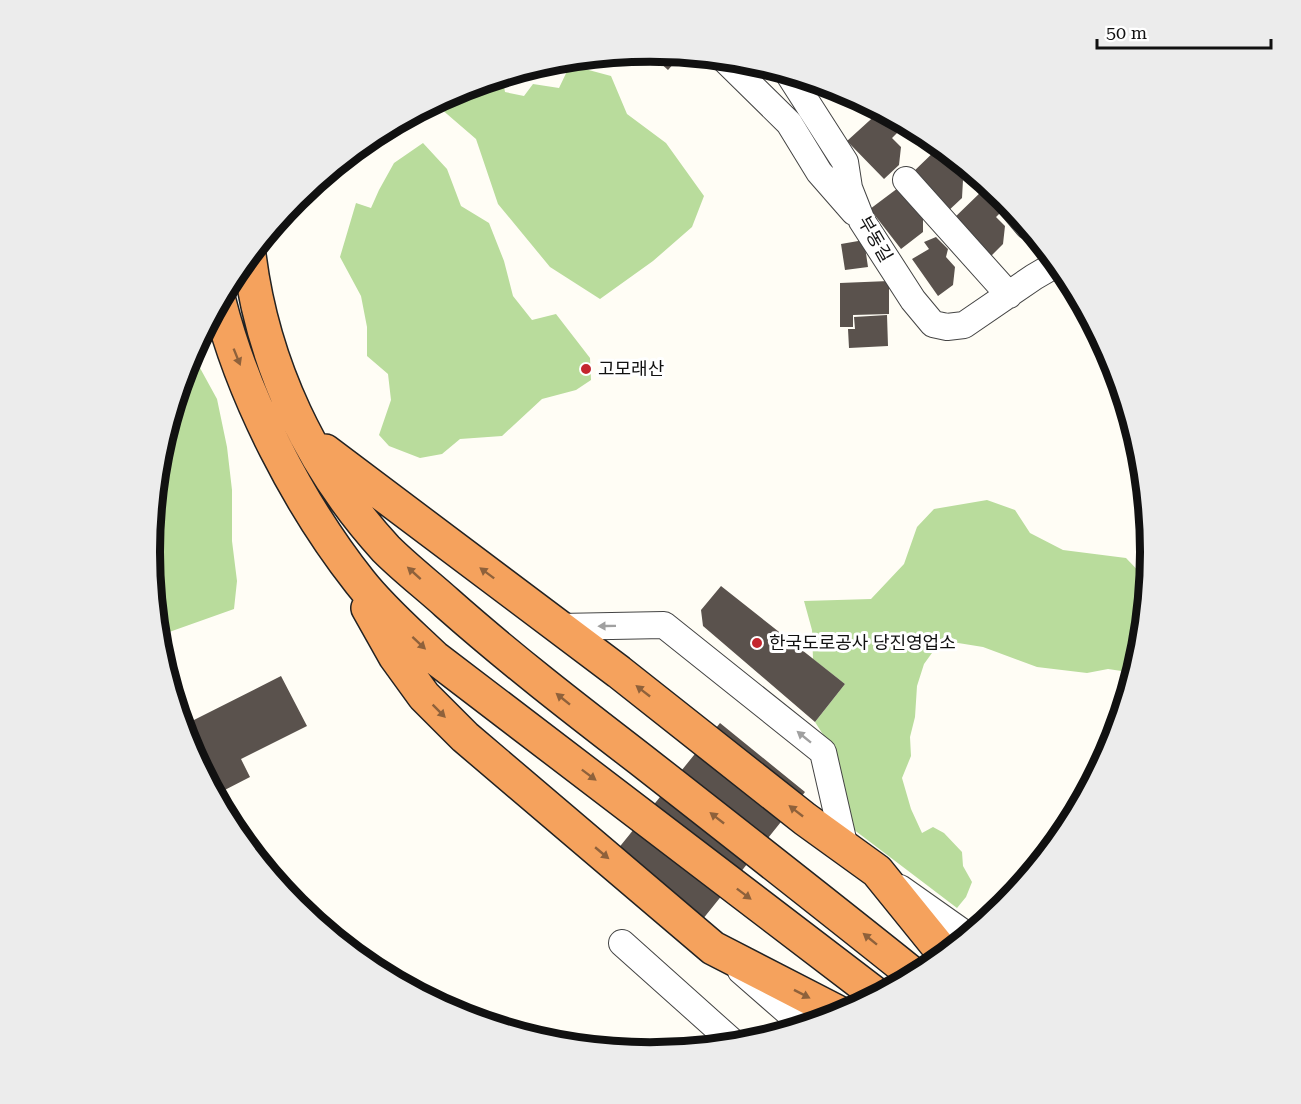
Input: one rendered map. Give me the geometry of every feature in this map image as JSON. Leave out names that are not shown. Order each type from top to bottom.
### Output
[{"type":"highway","points":[[251,267],[260,317],[272,357],[302,430],[359,516],[388,550],[483,635],[907,970]]},
{"type":"highway","points":[[223,313],[232,344],[257,406],[297,486],[395,656],[424,696],[465,737],[713,948],[830,1008]]},
{"type":"highway","points":[[302,430],[348,470],[559,627],[877,871],[939,948]]},
{"type":"highway","points":[[329,538],[377,601],[434,657],[870,990]]},
{"type":"street","points":[[734,69],[789,123],[819,172],[862,221]]},
{"type":"street","name":"부동길","points":[[795,84],[845,162],[849,188],[862,221],[913,300],[933,324],[947,327],[964,326],[1050,268]]},
{"type":"street","points":[[906,180],[1009,295]]},
{"type":"street","points":[[559,627],[664,625],[823,752],[845,848]]},
{"type":"street","points":[[877,871],[961,931]]},
{"type":"street","points":[[622,943],[726,1036]]},
{"type":"street","points":[[713,948],[797,1020]]},
{"type":"green space","points":[[578,67],[611,76],[627,114],[666,143],[704,196],[692,227],[653,261],[600,299],[550,267],[498,204],[476,139],[441,109],[504,85],[505,92],[524,96],[533,84],[559,88],[568,69]]},
{"type":"green space","points":[[423,143],[447,169],[461,206],[489,223],[504,261],[513,296],[532,320],[556,314],[590,358],[591,380],[576,390],[542,399],[502,436],[460,439],[442,454],[420,458],[389,446],[379,435],[391,400],[388,374],[367,356],[367,327],[361,296],[340,257],[356,203],[371,208],[394,163]]},
{"type":"green space","points":[[196,368],[200,368],[217,399],[227,447],[232,490],[232,541],[237,581],[234,609],[167,633],[160,552],[164,488],[177,425]]},
{"type":"green space","points":[[987,500],[1015,510],[1030,533],[1063,550],[1126,558],[1140,573],[1137,616],[1126,672],[1108,669],[1087,673],[1037,667],[983,647],[952,642],[937,646],[924,664],[917,686],[915,717],[910,737],[911,756],[902,778],[911,809],[922,833],[933,827],[944,833],[962,852],[963,866],[972,882],[966,897],[957,908],[853,829],[833,750],[815,722],[845,684],[813,659],[812,630],[804,601],[871,599],[904,564],[917,527],[934,509]]},
{"type":"building","points":[[659,62],[674,63],[668,70]]},
{"type":"building","points":[[875,116],[899,131],[892,138],[901,147],[899,165],[884,179],[847,141]]},
{"type":"building","points":[[934,152],[957,169],[955,171],[963,180],[962,198],[946,213],[910,175]]},
{"type":"building","points":[[902,185],[923,212],[923,232],[901,249],[870,209]]},
{"type":"building","points":[[982,191],[1002,211],[996,217],[1005,226],[1003,244],[988,259],[951,221]]},
{"type":"building","points":[[936,237],[948,249],[946,257],[955,267],[953,285],[938,296],[912,259],[929,249],[924,242]]},
{"type":"building","points":[[864,240],[868,267],[845,270],[841,244]]},
{"type":"building","points":[[889,281],[889,314],[853,315],[853,327],[840,327],[840,283]]},
{"type":"building","points":[[887,315],[888,346],[849,348],[848,329],[855,329],[854,317]]},
{"type":"building","name":"한국도로공사 당진영업소","points":[[721,586],[845,684],[815,722],[703,626],[701,610]]},
{"type":"building","points":[[281,676],[307,726],[241,759],[250,777],[223,791],[190,722]]},
{"type":"building","points":[[720,723],[805,792],[686,940],[600,871]]},
{"type":"place","name":"고모래산","points":[[586,369]]},
{"type":"place","name":"한국도로공사 당진영업소","points":[[757,643]]}]
